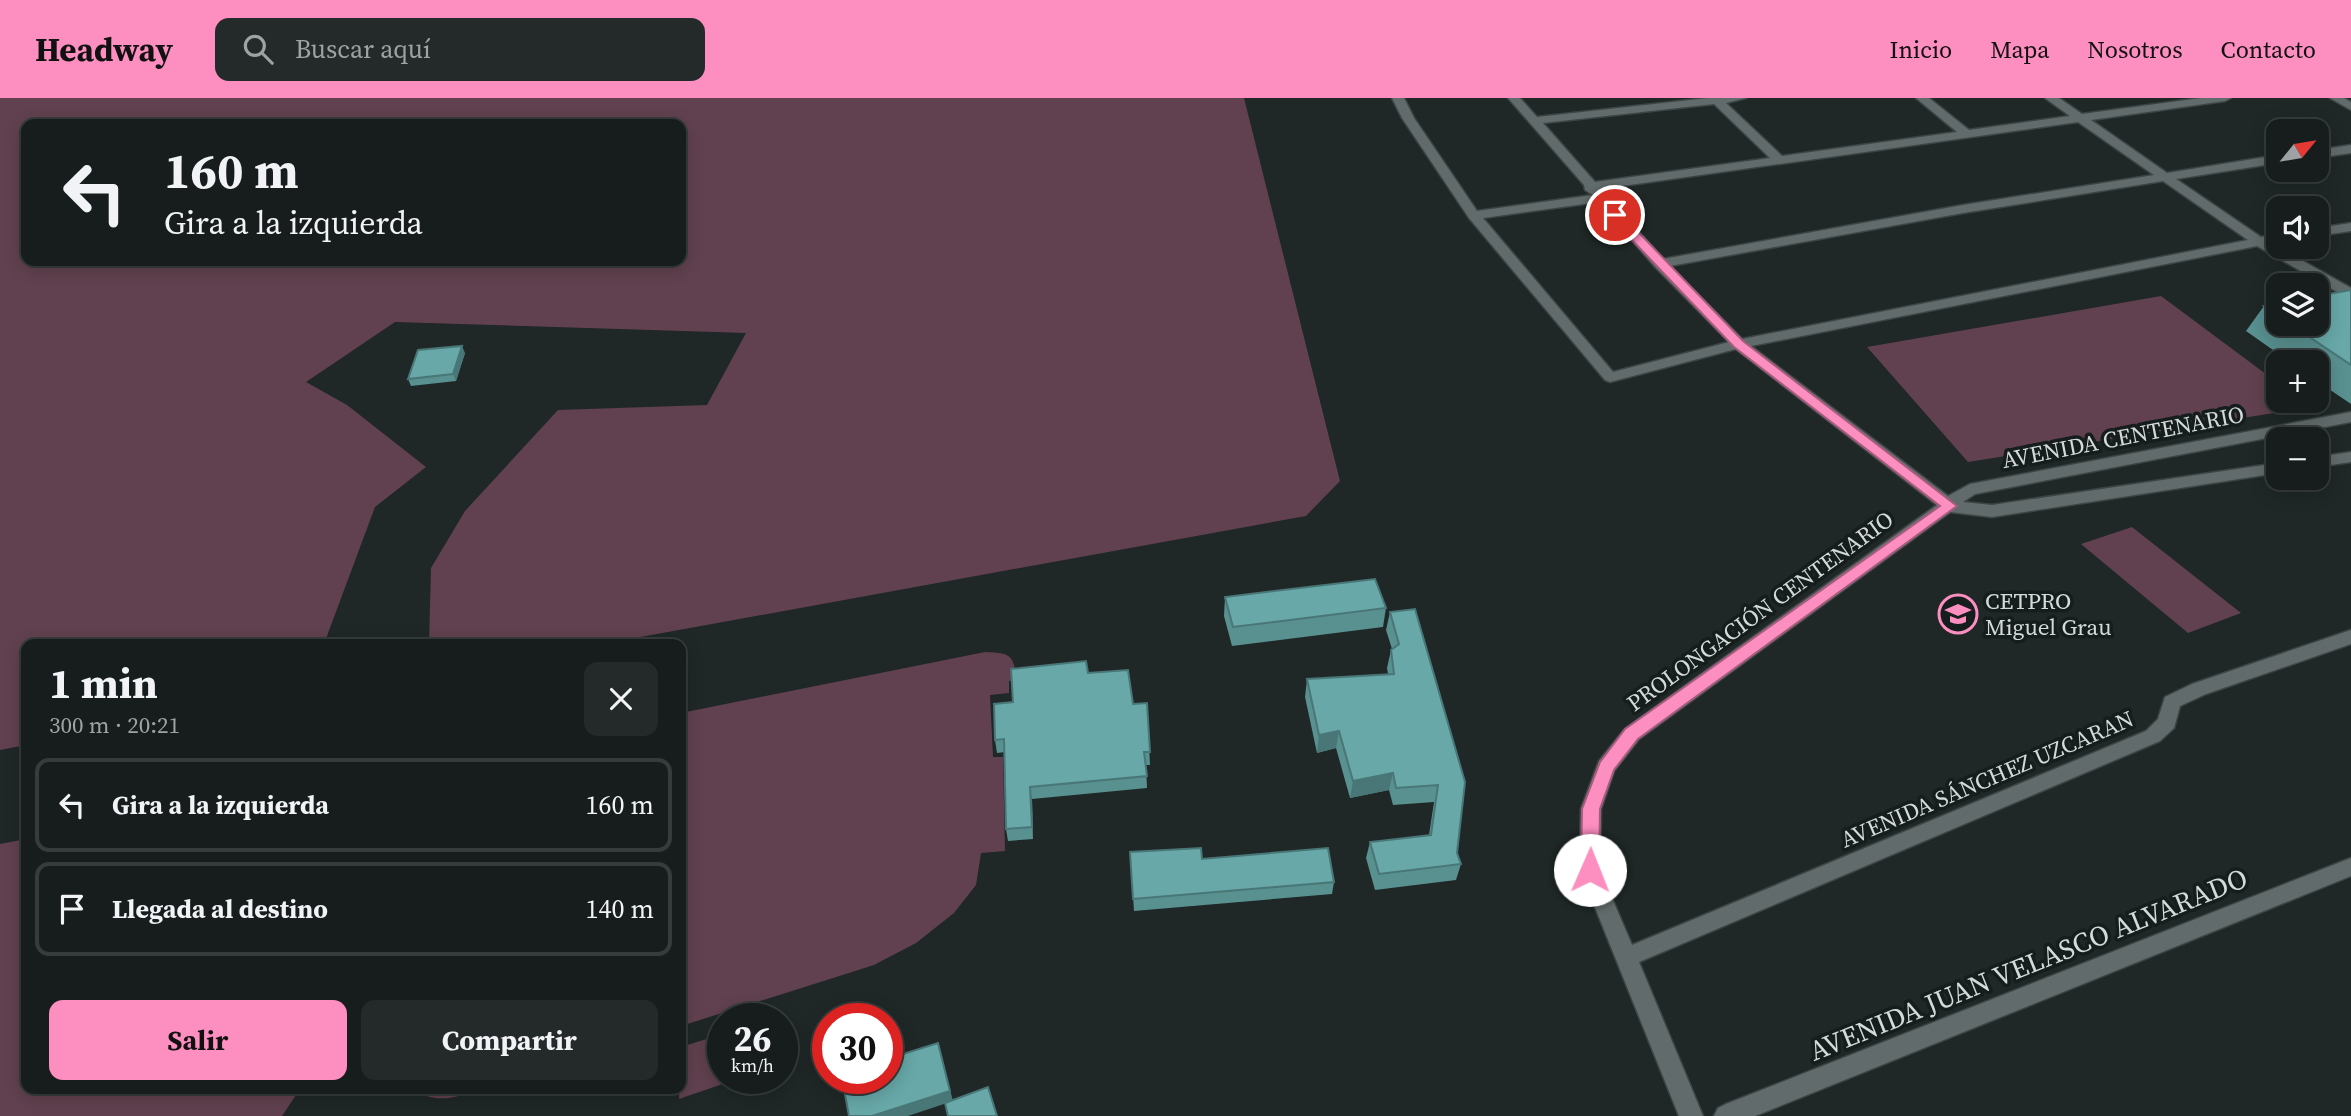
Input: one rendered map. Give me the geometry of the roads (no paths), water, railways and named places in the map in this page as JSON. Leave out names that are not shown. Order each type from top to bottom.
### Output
[{"type":"street","points":[[1398,98],[1408,118],[1474,215],[1610,377],[1739,344],[2266,240]]},
{"type":"street","points":[[1514,98],[1589,187],[1739,344],[1950,506],[1992,511],[2266,470]]},
{"type":"street","points":[[1533,121],[1740,98]]},
{"type":"street","points":[[1922,98],[1965,133]]},
{"type":"street","points":[[2051,98],[2258,241],[2351,293]]},
{"type":"street","points":[[1589,187],[2077,117],[2162,102],[2219,98]]},
{"type":"street","points":[[2336,98],[2351,107]]},
{"type":"street","points":[[1715,99],[1778,159]]},
{"type":"street","points":[[2329,152],[2351,149]]},
{"type":"street","points":[[1660,264],[1950,211],[2266,161]]},
{"type":"street","points":[[1474,215],[1600,198]]},
{"type":"street","points":[[2329,230],[2351,227]]},
{"type":"street","name":"AVENIDA CENTENARIO","points":[[1950,506],[1970,489],[2351,417]]},
{"type":"street","points":[[2329,460],[2351,457]]},
{"type":"street","name":"PROLONGACIÓN CENTENARIO","points":[[1691,1116],[1590,870],[1591,809],[1606,767],[1632,734],[1950,506]]},
{"type":"street","name":"AVENIDA SÁNCHEZ UZCARAN","points":[[1627,957],[2153,736],[2167,723],[2172,702],[2199,689],[2351,638]]},
{"type":"street","name":"AVENIDA JUAN VELASCO ALVARADO","points":[[1726,1116],[2351,867]]},
{"type":"place","name":"CETPRO Miguel Grau","points":[[1958,614]]}]
